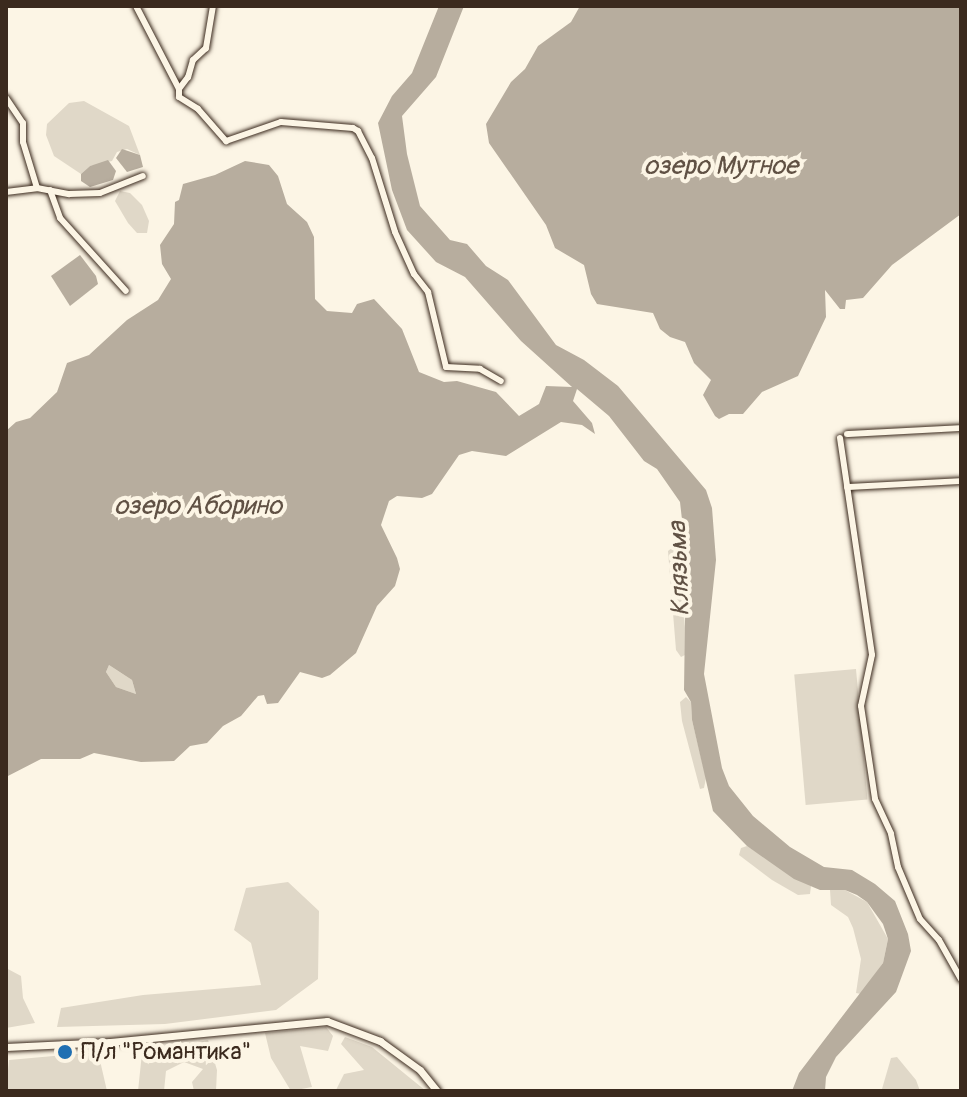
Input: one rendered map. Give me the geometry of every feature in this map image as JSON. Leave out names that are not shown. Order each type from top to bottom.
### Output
[{"type":"main road","points":[[6,1047],[110,1042],[327,1021],[380,1041],[420,1070],[437,1091]]},
{"type":"street","points":[[136,6],[179,89],[179,97],[198,109],[226,141],[281,122],[358,131],[372,158],[395,232],[414,274],[428,292],[446,367],[480,369],[501,381]]},
{"type":"street","points":[[179,89],[188,77],[193,60],[206,48],[213,6]]},
{"type":"street","points":[[6,98],[23,123],[23,142],[37,188]]},
{"type":"street","points":[[6,192],[37,188],[69,194],[100,193],[143,176]]},
{"type":"street","points":[[50,190],[60,218],[101,259],[126,291]]},
{"type":"street","points":[[961,428],[843,436],[847,487],[872,655],[861,706],[875,799],[891,834],[898,867],[920,919],[939,940],[961,979]]},
{"type":"street","points":[[847,487],[961,481]]},
{"type":"shaded area","points":[[84,101],[129,126],[140,155],[127,149],[117,152],[112,161],[90,166],[81,174],[54,156],[46,135],[47,124],[69,103]]},
{"type":"shaded area","points":[[120,191],[130,193],[142,205],[149,221],[147,233],[137,233],[128,223],[115,201]]},
{"type":"shaded area","points":[[672,548],[679,558],[686,639],[685,655],[681,657],[676,650],[668,551]]},
{"type":"shaded area","points":[[109,665],[132,680],[136,694],[116,687],[106,672]]},
{"type":"shaded area","points":[[856,669],[867,800],[806,805],[794,674]]},
{"type":"shaded area","points":[[686,697],[691,702],[692,720],[706,778],[704,788],[700,789],[682,721],[680,702]]},
{"type":"shaded area","points":[[747,846],[811,886],[810,894],[798,895],[739,855],[741,848]]},
{"type":"shaded area","points":[[288,882],[319,911],[318,979],[276,1010],[165,1024],[57,1027],[61,1008],[143,995],[261,985],[251,943],[234,930],[246,888]]},
{"type":"shaded area","points":[[830,890],[845,890],[867,902],[888,939],[883,963],[861,994],[856,993],[861,959],[853,928],[848,917],[831,905]]},
{"type":"shaded area","points":[[6,968],[21,976],[23,998],[35,1023],[6,1028]]},
{"type":"shaded area","points":[[326,1027],[333,1036],[328,1051],[300,1046],[312,1087],[291,1091],[271,1058],[265,1033]]},
{"type":"shaded area","points":[[345,1037],[372,1047],[426,1091],[336,1090],[344,1074],[364,1070],[341,1044]]},
{"type":"shaded area","points":[[208,1040],[217,1070],[216,1091],[194,1091],[192,1082],[203,1069],[184,1062],[166,1071],[164,1091],[138,1091],[142,1053]]},
{"type":"shaded area","points":[[98,1052],[107,1091],[6,1091],[9,1060]]},
{"type":"shaded area","points":[[897,1057],[916,1080],[920,1091],[882,1089],[891,1058]]},
{"type":"water","name":"озеро Аборино","points":[[439,6],[464,6],[436,77],[402,116],[407,154],[420,206],[450,240],[467,244],[486,266],[508,280],[556,345],[584,360],[618,386],[706,490],[712,508],[716,560],[704,674],[722,768],[729,786],[753,816],[790,847],[824,867],[852,870],[895,901],[911,951],[896,992],[836,1057],[826,1077],[825,1091],[792,1091],[799,1073],[883,963],[888,939],[883,924],[867,902],[857,895],[845,890],[820,890],[794,879],[747,846],[713,811],[692,720],[691,702],[684,690],[686,555],[680,502],[657,469],[644,461],[609,416],[577,389],[573,401],[592,423],[595,434],[582,425],[561,422],[506,456],[472,451],[459,455],[432,494],[422,498],[397,496],[389,501],[381,525],[400,569],[395,586],[377,606],[356,653],[330,675],[322,678],[300,672],[278,703],[267,704],[264,695],[258,696],[241,716],[223,726],[207,743],[190,746],[174,761],[141,762],[94,753],[80,759],[41,759],[6,777],[6,431],[16,422],[30,418],[57,392],[67,363],[89,355],[127,320],[158,300],[171,279],[162,264],[160,245],[174,224],[175,202],[179,200],[183,184],[215,175],[245,161],[269,165],[278,176],[287,204],[307,222],[314,237],[315,299],[327,311],[352,313],[357,304],[374,299],[402,329],[419,372],[444,382],[457,381],[496,392],[519,416],[539,404],[546,386],[572,387],[521,341],[465,277],[436,262],[407,230],[392,190],[378,123],[392,96],[412,73]],"holes":[[[109,665],[132,680],[136,694],[116,687],[106,672]]]},
{"type":"water","name":"озеро Мутное","points":[[580,6],[961,6],[961,214],[892,265],[863,298],[846,300],[845,309],[840,309],[825,290],[826,317],[798,376],[762,392],[743,414],[729,414],[719,419],[715,416],[703,395],[711,380],[694,363],[685,342],[670,337],[660,329],[653,313],[597,304],[591,294],[584,265],[555,248],[546,225],[489,143],[486,124],[511,82],[525,69],[538,46],[571,22]]},
{"type":"water","points":[[122,149],[140,155],[143,167],[127,172],[116,158]]},
{"type":"water","points":[[108,160],[116,171],[113,180],[90,187],[81,181],[81,174],[90,166]]},
{"type":"water","points":[[80,255],[96,276],[98,284],[70,306],[51,276]]},
{"type":"place","name":"П/л \"Романтика\"","points":[[65,1052]]},
{"type":"water label","name":"Клязьма","points":[[680,569]]}]
